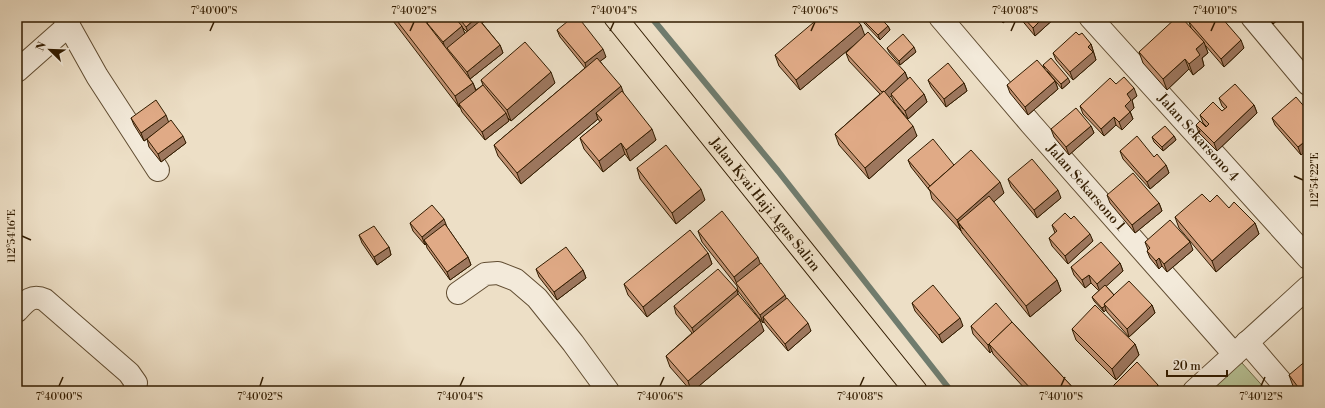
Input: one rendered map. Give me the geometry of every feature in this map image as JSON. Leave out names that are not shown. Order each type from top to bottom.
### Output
[{"type":"main road","name":"Jalan Kyai Haji Agus Salim","points":[[615,17],[916,391]]},
{"type":"street","name":"Jalan Sekarsono 1","points":[[940,17],[1036,130],[1241,348],[1289,391]]},
{"type":"street","name":"Jalan Sekarsono 4","points":[[1090,17],[1308,258]]},
{"type":"street","points":[[1252,17],[1308,84]]},
{"type":"street","points":[[17,71],[66,21],[97,76],[158,170]]},
{"type":"street","points":[[458,293],[485,274],[498,273],[516,280],[537,298],[573,343],[608,391]]},
{"type":"street","points":[[1194,391],[1308,286]]},
{"type":"street","points":[[17,311],[31,298],[38,297],[45,300],[129,373],[136,383],[134,391]]},
{"type":"green space","points":[[1234,354],[1267,391],[1197,391]]},
{"type":"building","points":[[394,17],[422,17],[473,83],[455,96]]},
{"type":"building","points":[[434,17],[454,17],[462,26],[443,42],[427,23]]},
{"type":"building","points":[[458,17],[477,17],[466,27]]},
{"type":"building","points":[[573,17],[578,17],[603,49],[585,63],[557,30]]},
{"type":"building","points":[[820,17],[854,17],[861,25],[796,80],[775,55]]},
{"type":"building","points":[[864,17],[879,17],[888,26],[878,35],[862,19]]},
{"type":"building","points":[[1023,17],[1044,17],[1033,28]]},
{"type":"building","points":[[1177,17],[1181,17],[1204,42],[1196,49],[1200,55],[1189,64],[1185,59],[1163,79],[1139,52]]},
{"type":"building","points":[[1195,17],[1221,17],[1241,40],[1221,59],[1189,22]]},
{"type":"building","points":[[480,21],[500,45],[467,72],[447,48]]},
{"type":"building","points":[[868,32],[905,72],[884,92],[882,92],[846,53]]},
{"type":"building","points":[[1076,32],[1079,35],[1082,33],[1091,44],[1088,47],[1093,52],[1070,72],[1053,53]]},
{"type":"building","points":[[903,34],[914,47],[899,61],[887,48]]},
{"type":"building","points":[[525,42],[551,72],[507,110],[481,80]]},
{"type":"building","points":[[597,58],[621,86],[517,173],[494,145]]},
{"type":"building","points":[[1051,58],[1068,78],[1061,84],[1043,65]]},
{"type":"building","points":[[1037,60],[1055,81],[1025,107],[1007,85]]},
{"type":"building","points":[[948,63],[964,83],[944,99],[928,80]]},
{"type":"building","points":[[910,77],[924,94],[905,111],[891,94]]},
{"type":"building","points":[[1124,77],[1134,88],[1127,94],[1131,100],[1125,106],[1130,112],[1119,122],[1114,117],[1101,129],[1080,106],[1110,78],[1116,84]]},
{"type":"building","points":[[1235,84],[1254,105],[1214,143],[1196,125],[1200,121],[1206,127],[1209,124],[1200,115],[1213,102],[1222,111],[1227,107],[1219,98]]},
{"type":"building","points":[[483,85],[506,113],[482,132],[459,104]]},
{"type":"building","points":[[622,91],[652,129],[626,150],[621,143],[599,161],[580,138],[602,120],[596,113]]},
{"type":"building","points":[[884,91],[913,126],[865,168],[835,134]]},
{"type":"building","points":[[1296,97],[1308,111],[1308,139],[1298,147],[1272,118]]},
{"type":"building","points":[[156,100],[166,115],[141,133],[131,118]]},
{"type":"building","points":[[1076,108],[1091,126],[1066,147],[1051,129]]},
{"type":"building","points":[[171,120],[183,136],[158,154],[147,139]]},
{"type":"building","points":[[1165,126],[1174,136],[1162,147],[1152,137]]},
{"type":"building","points":[[1137,136],[1154,157],[1157,154],[1166,165],[1147,182],[1120,151]]},
{"type":"building","points":[[933,139],[954,165],[930,186],[908,160]]},
{"type":"building","points":[[666,145],[701,189],[672,213],[637,168]]},
{"type":"building","points":[[971,150],[1000,182],[957,220],[928,188]]},
{"type":"building","points":[[1032,159],[1058,190],[1034,210],[1008,179]]},
{"type":"building","points":[[1133,173],[1159,203],[1132,225],[1107,195]]},
{"type":"building","points":[[1202,194],[1210,202],[1217,195],[1229,208],[1234,202],[1255,223],[1212,261],[1175,217]]},
{"type":"building","points":[[989,196],[1057,280],[1026,306],[958,222]]},
{"type":"building","points":[[432,205],[444,219],[422,237],[410,223]]},
{"type":"building","points":[[722,211],[758,257],[734,277],[698,231]]},
{"type":"building","points":[[1065,213],[1071,219],[1074,216],[1090,234],[1065,256],[1049,238],[1057,231],[1052,225]]},
{"type":"building","points":[[1170,220],[1190,242],[1164,264],[1159,258],[1156,261],[1147,251],[1150,248],[1145,242]]},
{"type":"building","points":[[445,224],[468,257],[447,272],[424,240]]},
{"type":"building","points":[[374,226],[389,247],[374,257],[359,235]]},
{"type":"building","points":[[690,230],[708,253],[643,307],[624,284]]},
{"type":"building","points":[[1101,242],[1120,263],[1097,284],[1089,275],[1082,280],[1071,267]]},
{"type":"building","points":[[566,247],[583,270],[554,292],[536,269]]},
{"type":"building","points":[[761,263],[785,295],[760,315],[736,283]]},
{"type":"building","points":[[718,269],[737,290],[692,328],[674,306]]},
{"type":"building","points":[[1129,281],[1152,305],[1127,329],[1104,304]]},
{"type":"building","points":[[933,285],[960,318],[939,335],[912,303]]},
{"type":"building","points":[[1105,285],[1114,295],[1104,304],[1105,306],[1102,308],[1092,297]]},
{"type":"building","points":[[738,294],[760,320],[688,381],[666,356]]},
{"type":"building","points":[[787,298],[808,323],[785,344],[763,317]]},
{"type":"building","points":[[996,303],[1012,322],[988,345],[971,326]]},
{"type":"building","points":[[1095,305],[1135,344],[1112,369],[1072,329]]},
{"type":"building","points":[[1012,322],[1076,391],[1033,391],[989,344]]},
{"type":"building","points":[[1308,359],[1308,391],[1301,391],[1289,375]]},
{"type":"building","points":[[1137,362],[1158,385],[1152,391],[1108,391]]},
{"type":"waterway","points":[[651,17],[778,171],[951,391]]}]
